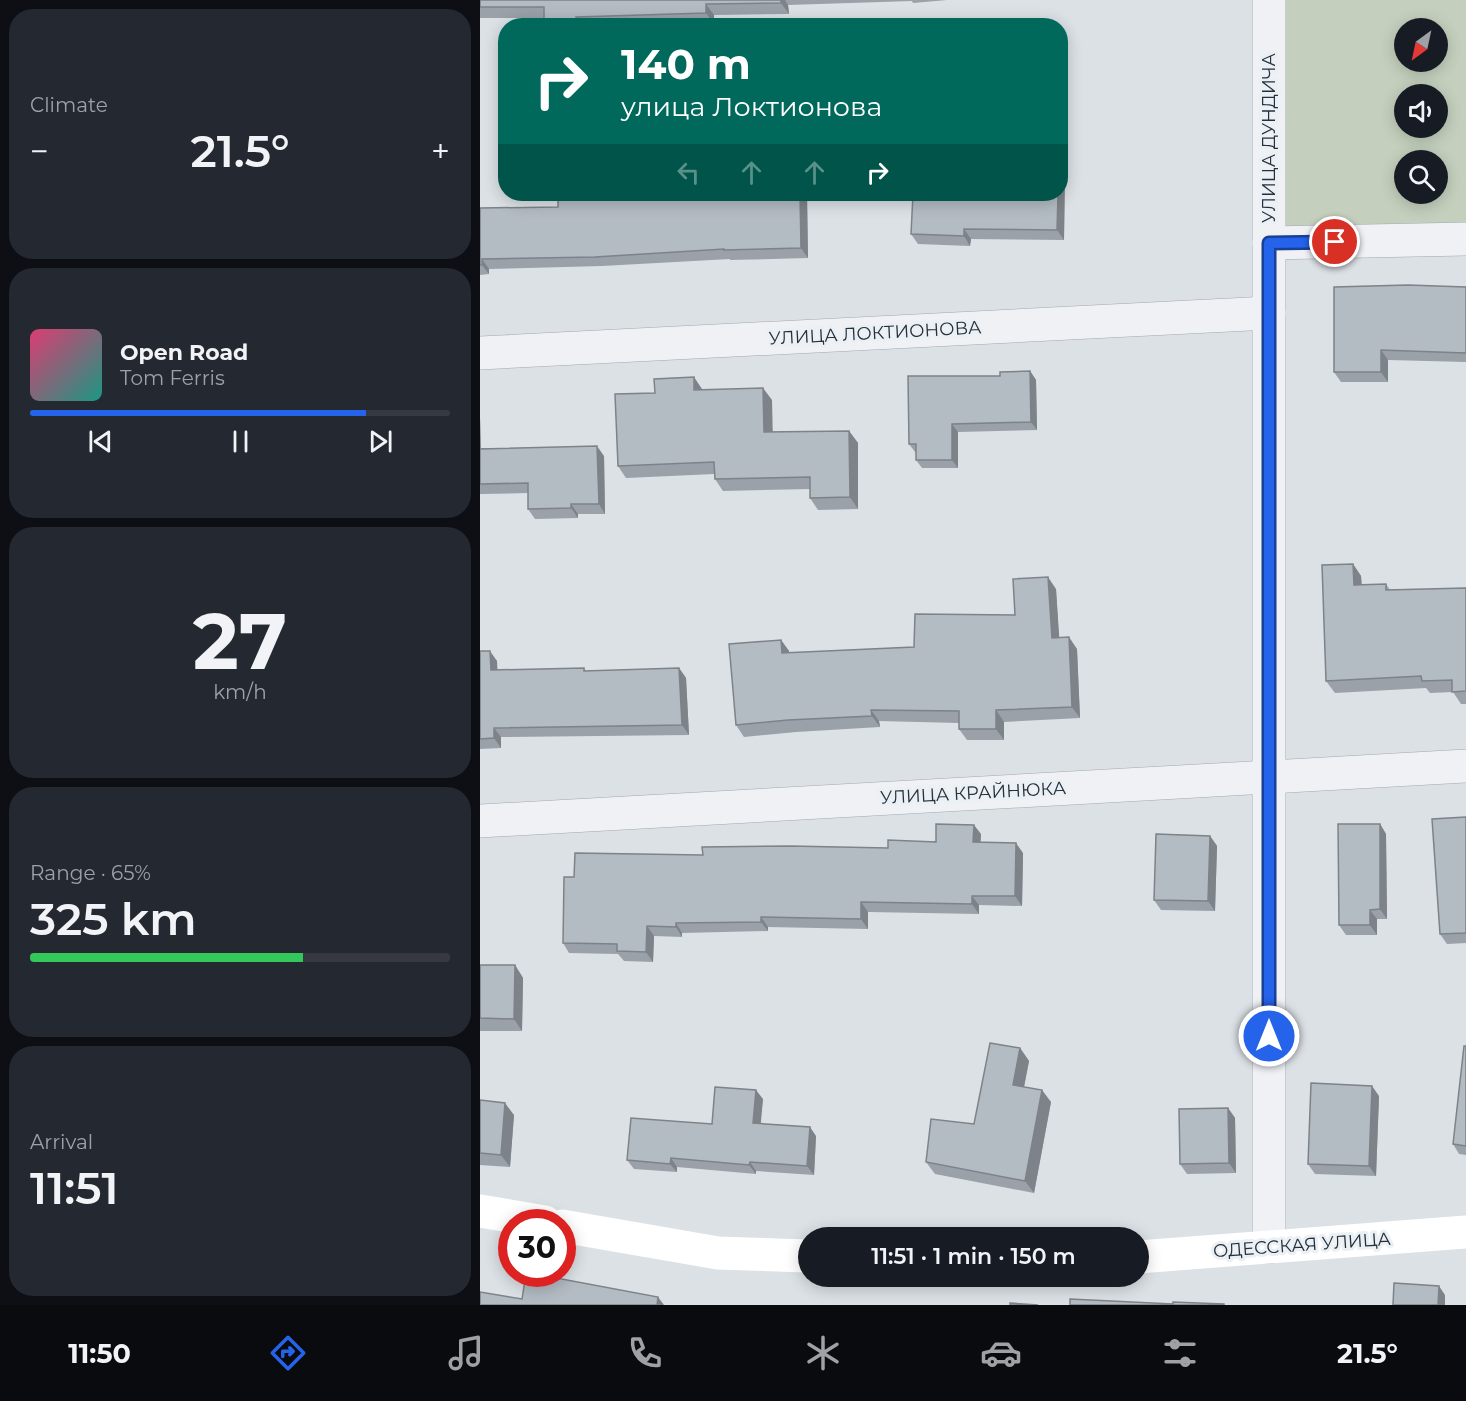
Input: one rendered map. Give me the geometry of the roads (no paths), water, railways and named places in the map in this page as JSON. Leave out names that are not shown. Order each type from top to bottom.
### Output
[{"type":"main road","points":[[480,1211],[498,1214]]},
{"type":"main road","points":[[576,1228],[718,1253],[798,1256]]},
{"type":"main road","name":"ОДЕССКАЯ УЛИЦА","points":[[1149,1256],[1466,1232]]},
{"type":"street","name":"УЛИЦА ДУНДИЧА","points":[[1269,0],[1269,1248]]},
{"type":"street","points":[[1269,243],[1466,239]]},
{"type":"street","name":"УЛИЦА ЛОКТИОНОВА","points":[[480,353],[1269,313]]},
{"type":"street","name":"УЛИЦА КРАЙНЮКА","points":[[480,821],[1466,766]]}]
